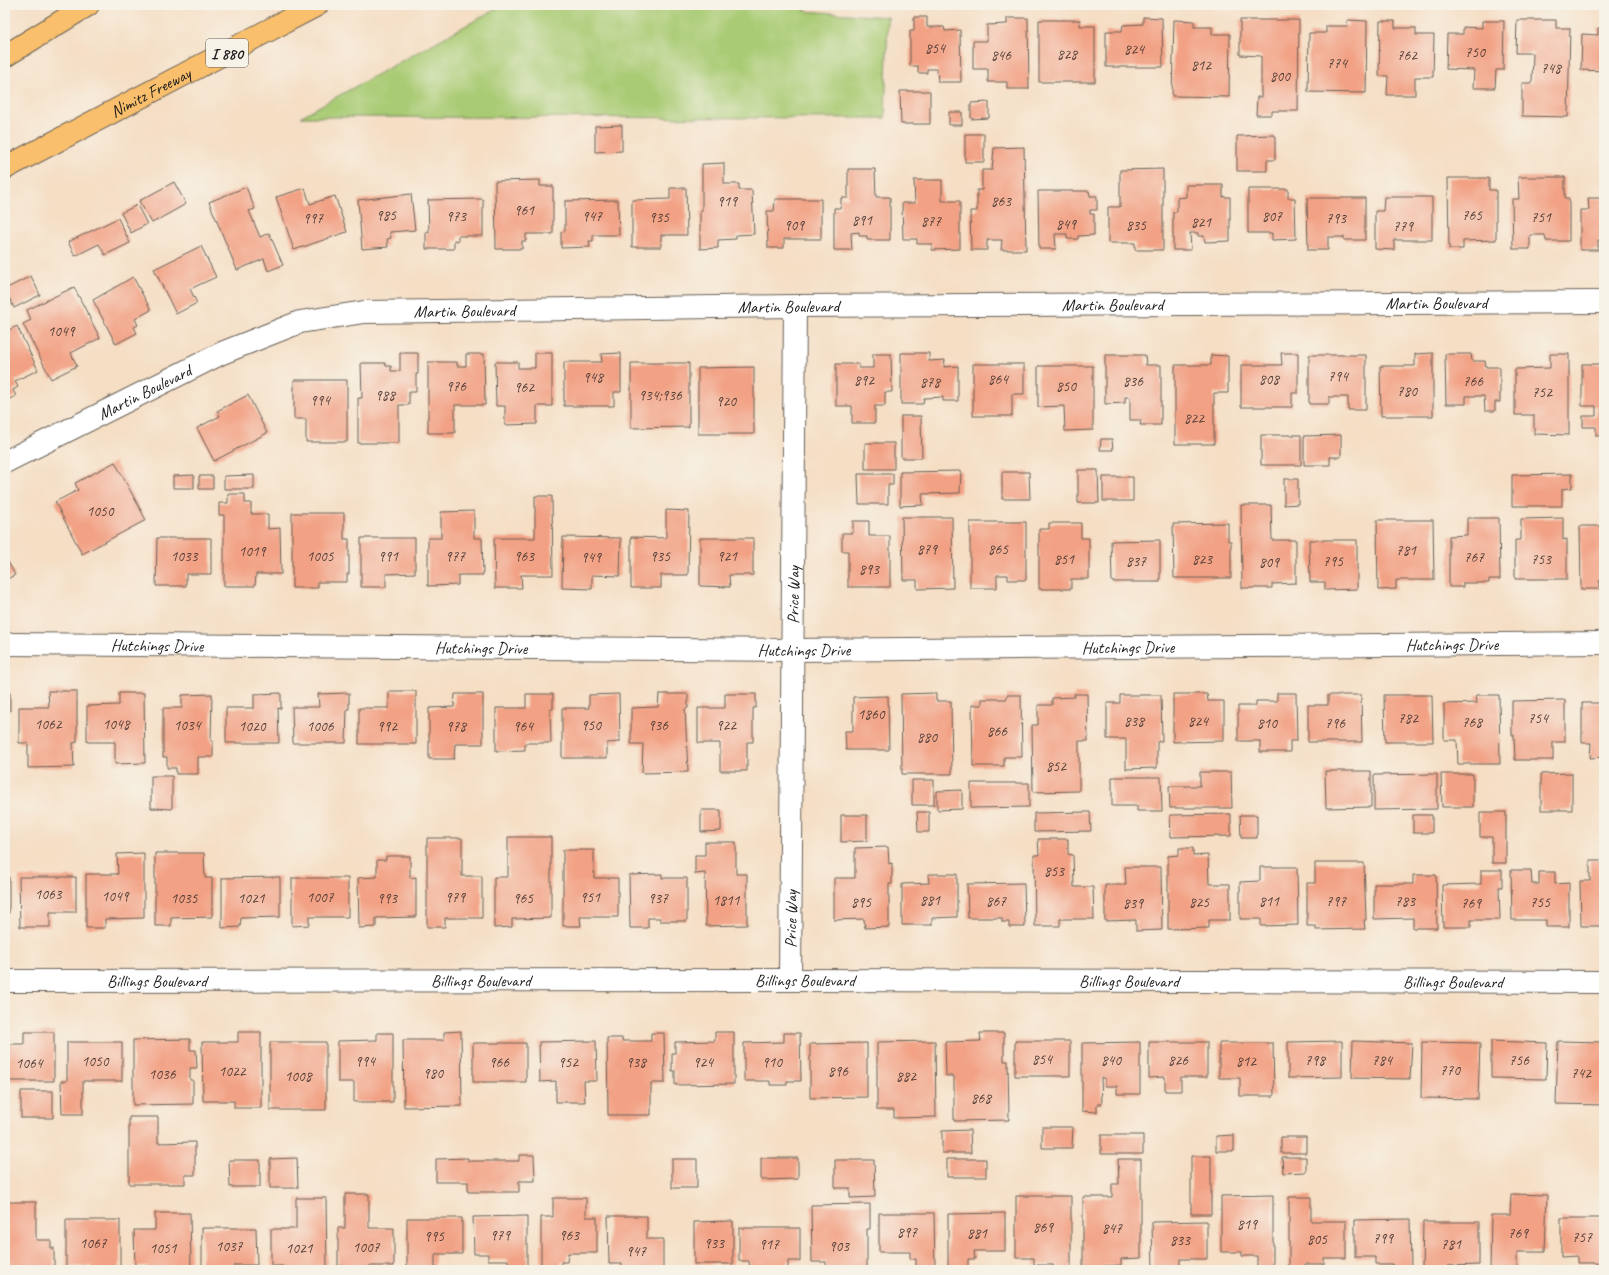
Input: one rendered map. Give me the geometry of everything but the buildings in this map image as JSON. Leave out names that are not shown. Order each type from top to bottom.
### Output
[{"type":"highway","points":[[5,56],[88,5]]},
{"type":"highway","name":"Nimitz Freeway","points":[[5,168],[318,5]]},
{"type":"street","name":"Martin Boulevard","points":[[5,462],[222,353],[300,322],[364,312],[795,306],[1604,302]]},
{"type":"street","name":"Price Way","points":[[790,980],[795,306]]},
{"type":"street","name":"Hutchings Drive","points":[[5,644],[792,650],[1604,643]]},
{"type":"street","name":"Billings Boulevard","points":[[5,981],[790,980],[1604,982]]},
{"type":"green space","points":[[503,5],[805,5],[805,11],[888,17],[885,118],[300,117]]}]
